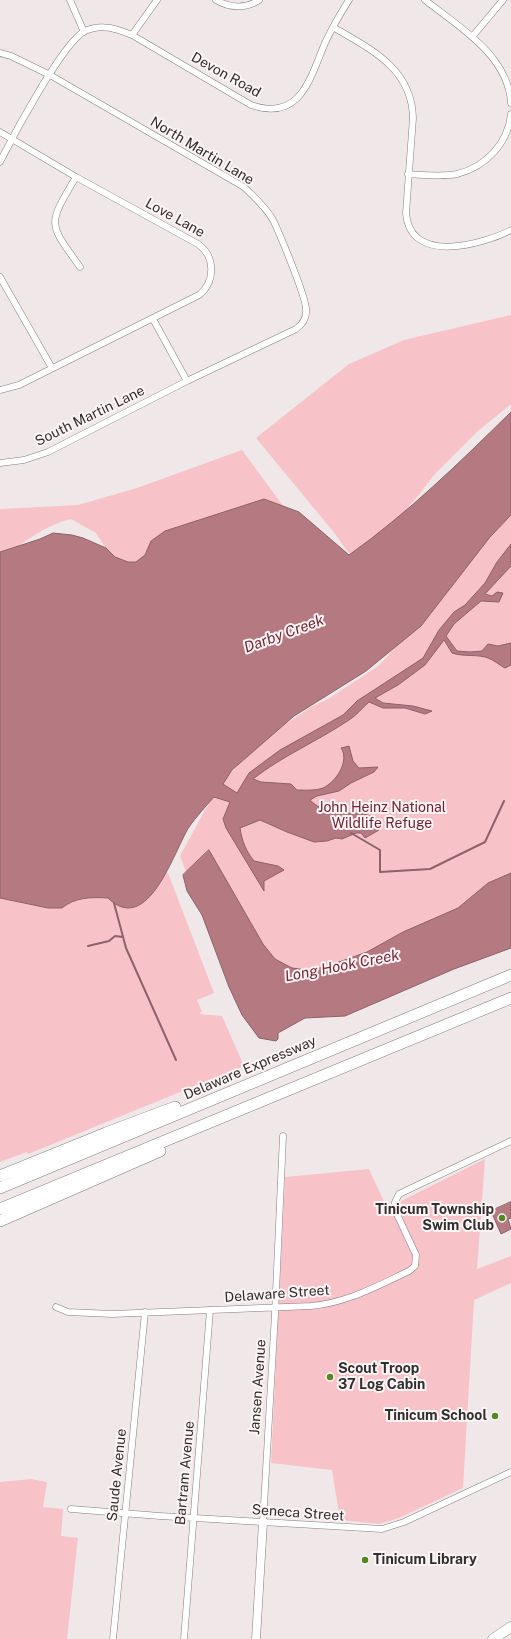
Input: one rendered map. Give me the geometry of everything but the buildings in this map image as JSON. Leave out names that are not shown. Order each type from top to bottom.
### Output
[{"type":"highway","name":"Delaware Expressway","points":[[0,1188],[511,976]]},
{"type":"highway","points":[[0,1209],[511,998]]},
{"type":"highway","points":[[0,1176],[125,1126],[278,1072]]},
{"type":"highway","points":[[0,1221],[182,1141],[248,1107]]},
{"type":"main road","points":[[493,1639],[511,1627]]},
{"type":"street","points":[[70,0],[84,32]]},
{"type":"street","points":[[0,162],[12,139],[68,47],[84,32],[105,27],[117,29],[132,35],[157,0]]},
{"type":"street","points":[[216,0],[226,5],[239,7],[252,4],[258,0]]},
{"type":"street","name":"Devon Road","points":[[132,35],[251,105],[265,110],[278,108],[299,97],[314,73],[333,27],[349,0]]},
{"type":"street","points":[[425,0],[472,37],[499,65],[509,90],[511,103]]},
{"type":"street","points":[[472,37],[503,0]]},
{"type":"street","points":[[333,27],[386,61],[401,76],[405,84],[412,107],[406,218],[411,230],[421,240],[437,246],[451,247],[479,242],[511,230]]},
{"type":"street","name":"North Martin Lane","points":[[0,53],[11,56],[50,75],[244,187],[273,220],[306,306],[305,320],[296,329],[187,381]]},
{"type":"street","points":[[408,174],[442,176],[457,174],[480,164],[496,151],[502,142],[507,132],[511,114]]},
{"type":"street","name":"Love Lane","points":[[0,132],[76,177],[198,244],[206,251],[212,274],[206,289],[198,295],[12,389],[0,390]]},
{"type":"street","points":[[76,177],[62,201],[54,220],[55,229],[59,237],[80,268]]},
{"type":"street","points":[[0,277],[52,368]]},
{"type":"street","points":[[153,319],[187,381]]},
{"type":"street","name":"South Martin Lane","points":[[0,462],[24,460],[48,452],[187,381]]},
{"type":"street","name":"Jansen Avenue","points":[[256,1639],[276,1307],[283,1136]]},
{"type":"street","name":"Delaware Street","points":[[56,1307],[68,1312],[109,1314],[318,1305],[344,1300],[414,1268],[417,1258],[395,1210],[397,1196],[404,1190],[511,1141]]},
{"type":"street","name":"Bartram Avenue","points":[[184,1639],[210,1310]]},
{"type":"street","name":"Saude Avenue","points":[[113,1639],[146,1312]]},
{"type":"street","name":"Seneca Street","points":[[71,1509],[126,1514],[368,1529],[386,1528],[404,1522],[511,1472]]},
{"type":"green space","points":[[511,315],[511,404],[478,431],[434,475],[396,521],[356,558],[347,551],[336,535],[256,438],[349,364],[404,340]]},
{"type":"green space","points":[[242,450],[337,579],[122,574],[96,533],[71,519],[43,530],[0,558],[0,509],[78,505],[137,488]]},
{"type":"green space","name":"John Heinz National Wildlife Refuge","points":[[511,511],[511,906],[321,975],[223,966],[180,856],[205,810],[227,777],[266,737],[311,707],[328,699],[378,666]]},
{"type":"green space","points":[[0,862],[163,875],[168,873],[214,993],[197,1000],[202,1011],[199,1014],[222,1016],[244,1066],[28,1154],[27,1152],[0,1162]]},
{"type":"green space","points":[[485,1159],[477,1269],[511,1256],[511,1283],[474,1300],[463,1488],[399,1518],[379,1524],[340,1520],[332,1470],[271,1463],[285,1177],[369,1169],[387,1208]]},
{"type":"green space","points":[[31,1479],[47,1482],[43,1507],[63,1509],[61,1536],[78,1538],[67,1639],[0,1639],[0,1482]]},
{"type":"water","name":"Darby Creek","points":[[511,412],[511,515],[490,537],[421,626],[366,671],[294,716],[232,770],[223,784],[237,793],[249,773],[280,750],[343,715],[357,701],[423,658],[439,630],[454,612],[465,605],[485,583],[497,562],[511,544],[511,566],[485,594],[492,596],[497,592],[503,593],[499,602],[481,601],[454,624],[446,636],[457,651],[482,651],[488,644],[498,646],[511,643],[511,665],[505,668],[484,657],[452,653],[444,640],[425,665],[398,685],[375,698],[383,703],[413,706],[432,711],[425,714],[405,708],[383,708],[369,702],[349,720],[276,763],[253,779],[261,782],[291,784],[297,790],[313,790],[323,788],[333,781],[343,765],[344,759],[341,748],[349,746],[353,761],[359,768],[378,767],[374,772],[351,783],[339,791],[317,796],[310,800],[317,806],[330,812],[364,814],[379,820],[379,830],[365,838],[361,833],[356,833],[342,839],[336,838],[327,841],[314,842],[260,820],[240,828],[245,846],[254,861],[278,866],[284,870],[264,881],[264,891],[226,828],[223,819],[230,802],[214,797],[189,827],[158,886],[147,899],[135,907],[122,907],[108,898],[84,898],[67,904],[62,908],[48,908],[0,898],[0,552],[40,539],[53,533],[83,538],[106,548],[115,557],[128,562],[136,562],[145,555],[151,541],[165,531],[264,499],[299,512],[349,555],[412,505]]},
{"type":"water","name":"Long Hook Creek","points":[[209,850],[263,944],[275,959],[292,968],[306,970],[325,967],[367,952],[403,932],[458,908],[488,883],[511,873],[511,948],[454,969],[345,1016],[305,1018],[278,1033],[278,1039],[276,1041],[259,1038],[242,1015],[229,987],[202,915],[187,891],[183,875]]},
{"type":"water","name":"Tinicum Township Swim Club","points":[[511,1202],[511,1218],[508,1219],[511,1229],[501,1234],[491,1211]]},
{"type":"waterway","points":[[351,833],[380,850],[380,872],[430,869],[485,842],[504,801]]},
{"type":"waterway","points":[[114,903],[126,948],[176,1060]]},
{"type":"waterway","points":[[88,946],[109,941],[115,936],[123,937]]},
{"type":"place","name":"Tinicum Township Swim Club","points":[[502,1218]]},
{"type":"place","name":"Scout Troop 37 Log Cabin","points":[[330,1377]]},
{"type":"place","name":"Tinicum School","points":[[495,1416]]},
{"type":"place","name":"Tinicum Library","points":[[365,1560]]}]
